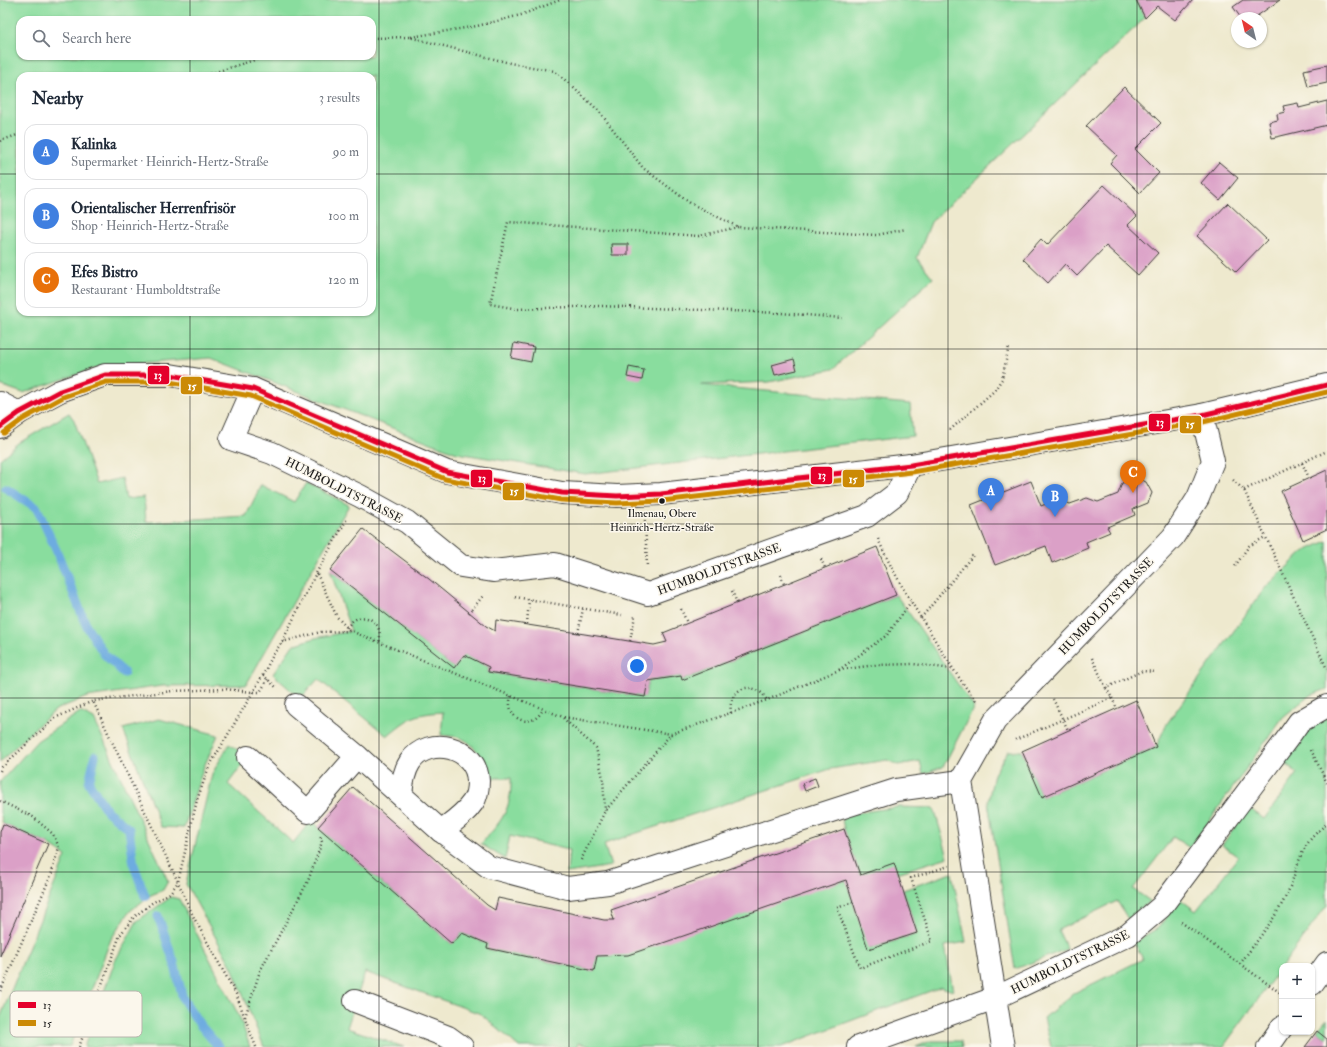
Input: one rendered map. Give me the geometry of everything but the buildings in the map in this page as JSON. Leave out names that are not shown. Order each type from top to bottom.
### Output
[{"type":"street","points":[[0,427],[9,408],[105,375],[170,375],[253,389],[447,472],[562,493],[617,496],[661,494],[911,465],[1202,415],[1327,385]]},
{"type":"street","name":"HUMBOLDTSTRASSE","points":[[253,389],[231,439],[272,453],[360,496],[407,522],[462,566],[493,571],[555,564],[648,594],[867,516],[897,493],[911,465]]},
{"type":"street","points":[[1202,415],[1213,461]]},
{"type":"street","name":"HUMBOLDTSTRASSE","points":[[1003,1047],[961,781],[995,721],[1173,537],[1198,498],[1213,461]]},
{"type":"street","points":[[296,705],[402,795],[441,831],[489,867],[568,888],[608,883],[896,790],[961,781]]},
{"type":"street","name":"HUMBOLDTSTRASSE","points":[[858,1047],[995,998],[1128,935],[1161,907],[1287,739],[1298,722],[1327,706]]},
{"type":"street","points":[[402,795],[402,785],[405,774],[410,762],[419,753],[431,747],[444,746],[467,756],[474,766],[478,777],[478,790],[474,801],[467,810],[441,831]]},
{"type":"street","points":[[248,757],[308,812],[356,756]]},
{"type":"street","points":[[1315,980],[1327,963]]},
{"type":"street","points":[[355,1001],[448,1037],[462,1047]]},
{"type":"street","points":[[1268,1047],[1279,1031]]},
{"type":"path","points":[[376,38],[409,37],[477,26],[521,15],[560,0]]},
{"type":"path","points":[[409,37],[510,63],[554,71],[598,110],[643,168],[690,203],[738,226]]},
{"type":"path","points":[[216,72],[254,60]]},
{"type":"path","points":[[0,141],[16,135]]},
{"type":"path","points":[[842,318],[781,313],[600,306],[518,309],[490,304],[508,222],[699,236],[738,226],[878,235],[906,229]]},
{"type":"path","points":[[949,432],[994,391],[1002,379],[1009,346]]},
{"type":"path","points":[[1244,490],[1327,451]]},
{"type":"path","points":[[1213,461],[1244,490],[1327,669]]},
{"type":"path","points":[[1302,463],[1309,478]]},
{"type":"path","points":[[100,991],[120,935],[134,917],[152,903],[170,894],[178,882],[197,800],[209,767],[273,655],[282,642],[317,573],[360,496]]},
{"type":"path","points":[[646,531],[648,594]]},
{"type":"path","points":[[1235,566],[1249,546],[1265,537]]},
{"type":"path","points":[[921,618],[974,554]]},
{"type":"path","points":[[462,566],[487,591],[469,613]]},
{"type":"path","points":[[891,567],[960,681],[978,703]]},
{"type":"path","points":[[317,573],[337,617],[351,631],[563,717],[671,734],[767,700],[839,670],[887,635],[911,602]]},
{"type":"path","points":[[509,596],[620,615],[636,612],[630,641]]},
{"type":"path","points":[[527,624],[529,599]]},
{"type":"path","points":[[578,633],[583,608]]},
{"type":"path","points":[[347,628],[350,623],[359,617],[371,619],[378,627],[380,637],[378,642]]},
{"type":"path","points":[[282,642],[321,632],[351,631]]},
{"type":"path","points":[[1076,638],[1088,649],[1117,709]]},
{"type":"path","points":[[839,670],[883,665],[913,664],[953,669]]},
{"type":"path","points":[[1106,688],[1142,671],[1156,672]]},
{"type":"path","points":[[1038,677],[1050,691],[1068,730]]},
{"type":"path","points":[[0,771],[2,767],[55,718],[93,701],[173,691],[224,689],[260,692],[268,679]]},
{"type":"path","points":[[730,713],[731,700],[734,694],[740,690],[753,688],[759,690],[764,694],[767,700]]},
{"type":"path","points":[[511,696],[510,707],[515,717],[520,720],[531,720],[541,714],[543,709]]},
{"type":"path","points":[[995,721],[1011,741],[1112,698]]},
{"type":"path","points":[[93,701],[194,918],[236,994],[256,1047]]},
{"type":"path","points":[[563,717],[596,748],[603,778],[604,811]]},
{"type":"path","points":[[1298,722],[1327,783]]},
{"type":"path","points":[[568,888],[604,811],[671,734]]},
{"type":"path","points":[[0,801],[32,817],[53,834],[59,847],[50,875],[0,992]]},
{"type":"path","points":[[245,1017],[260,971],[308,881],[322,842],[308,812]]},
{"type":"path","points":[[1240,964],[1285,899],[1304,847],[1318,830],[1327,824]]},
{"type":"path","points":[[853,902],[837,908],[860,968],[932,941],[911,878],[973,858]]},
{"type":"path","points":[[1161,907],[1279,992]]},
{"type":"path","points":[[79,1047],[83,1037]]},
{"type":"green space","points":[[0,0],[1136,0],[1145,18],[931,222],[917,258],[933,278],[833,369],[769,382],[700,385],[910,404],[913,436],[585,474],[457,453],[211,358],[99,367],[23,393],[0,385]]},
{"type":"green space","points":[[69,413],[74,420],[97,484],[122,478],[126,499],[144,497],[146,522],[246,516],[261,485],[294,502],[306,483],[349,505],[246,685],[162,686],[87,697],[57,709],[34,729],[0,763],[0,459],[19,443]]},
{"type":"green space","points":[[1327,541],[1327,689],[1309,696],[1283,717],[1190,848],[1173,837],[1133,889],[1150,901],[1128,919],[1117,901],[1058,930],[1067,949],[1015,969],[988,802],[994,774],[1008,751],[1022,751],[1042,797],[1156,747],[1166,725],[1265,588],[1303,552]]},
{"type":"green space","points":[[330,570],[453,667],[464,655],[489,667],[488,672],[645,697],[648,681],[681,676],[683,680],[896,595],[974,707],[943,767],[923,774],[920,761],[898,765],[887,760],[830,769],[604,844],[611,866],[567,873],[569,850],[510,836],[505,859],[481,844],[500,822],[504,815],[510,799],[511,778],[490,778],[483,760],[472,745],[461,738],[441,735],[443,712],[419,715],[407,721],[387,736],[318,679],[300,699],[273,674],[293,645],[315,638],[351,631]]},
{"type":"green space","points":[[80,712],[94,719],[168,881],[163,890],[151,895],[130,911],[111,939],[91,991],[11,991],[66,856],[48,844],[3,824],[0,812],[0,782],[37,741]]},
{"type":"green space","points":[[1327,717],[1327,905],[1285,963],[1279,963],[1279,971],[1223,1047],[1051,1047],[1044,1018],[1074,993],[1143,959],[1134,942],[1158,928],[1180,899],[1196,911],[1238,857],[1222,845],[1249,808],[1264,819],[1298,773],[1283,762],[1304,733]]},
{"type":"green space","points":[[159,719],[218,735],[203,769],[184,828],[161,827],[123,729]]},
{"type":"green space","points":[[229,744],[248,757],[228,784],[293,843],[312,819],[318,827],[452,944],[462,933],[488,944],[487,949],[594,971],[597,956],[846,880],[869,949],[917,934],[903,890],[952,873],[966,942],[945,946],[953,991],[941,987],[781,1047],[593,1047],[578,1043],[577,1047],[519,1047],[481,1014],[365,972],[347,1028],[404,1047],[264,1047],[232,967],[186,884],[212,774]]},
{"type":"green space","points":[[898,807],[934,808],[948,857],[897,873],[894,864],[860,875],[844,829],[841,815]]},
{"type":"green space","points":[[171,897],[179,899],[241,1020],[250,1047],[84,1047],[88,1037],[142,1037],[142,991],[104,991],[115,961],[137,921]]},
{"type":"green space","points":[[10,993],[10,1037],[73,1037],[70,1046],[0,1047],[0,1018]]},
{"type":"green space","points":[[1327,1019],[1327,1039],[1317,1031]]},
{"type":"green space","points":[[931,1041],[961,1041],[962,1047],[916,1047]]},
{"type":"waterway","points":[[6,488],[37,508],[57,552],[86,625],[104,654],[124,673]]},
{"type":"waterway","points":[[95,756],[89,783],[107,811],[129,829],[134,865],[145,896]]},
{"type":"waterway","points":[[158,916],[174,962],[183,999],[200,1025],[219,1047]]},
{"type":"transit line","name":"13","points":[[0,427],[19,413],[60,391],[105,375],[170,375],[253,389],[447,472],[562,493],[617,496],[661,494],[911,465],[1202,415],[1327,385]]},
{"type":"transit line","name":"15","points":[[4,433],[23,419],[63,397],[106,382],[169,382],[251,396],[445,479],[561,500],[617,503],[662,501],[912,472],[1203,422],[1327,392]]},
{"type":"place","name":"Efes Bistro","points":[[1133,493]]},
{"type":"place","name":"Ilmenau, Obere Heinrich-Hertz-Straße","points":[[662,501]]},
{"type":"place","name":"Kalinka","points":[[991,511]]},
{"type":"place","name":"Orientalischer Herrenfrisör","points":[[1055,517]]}]
